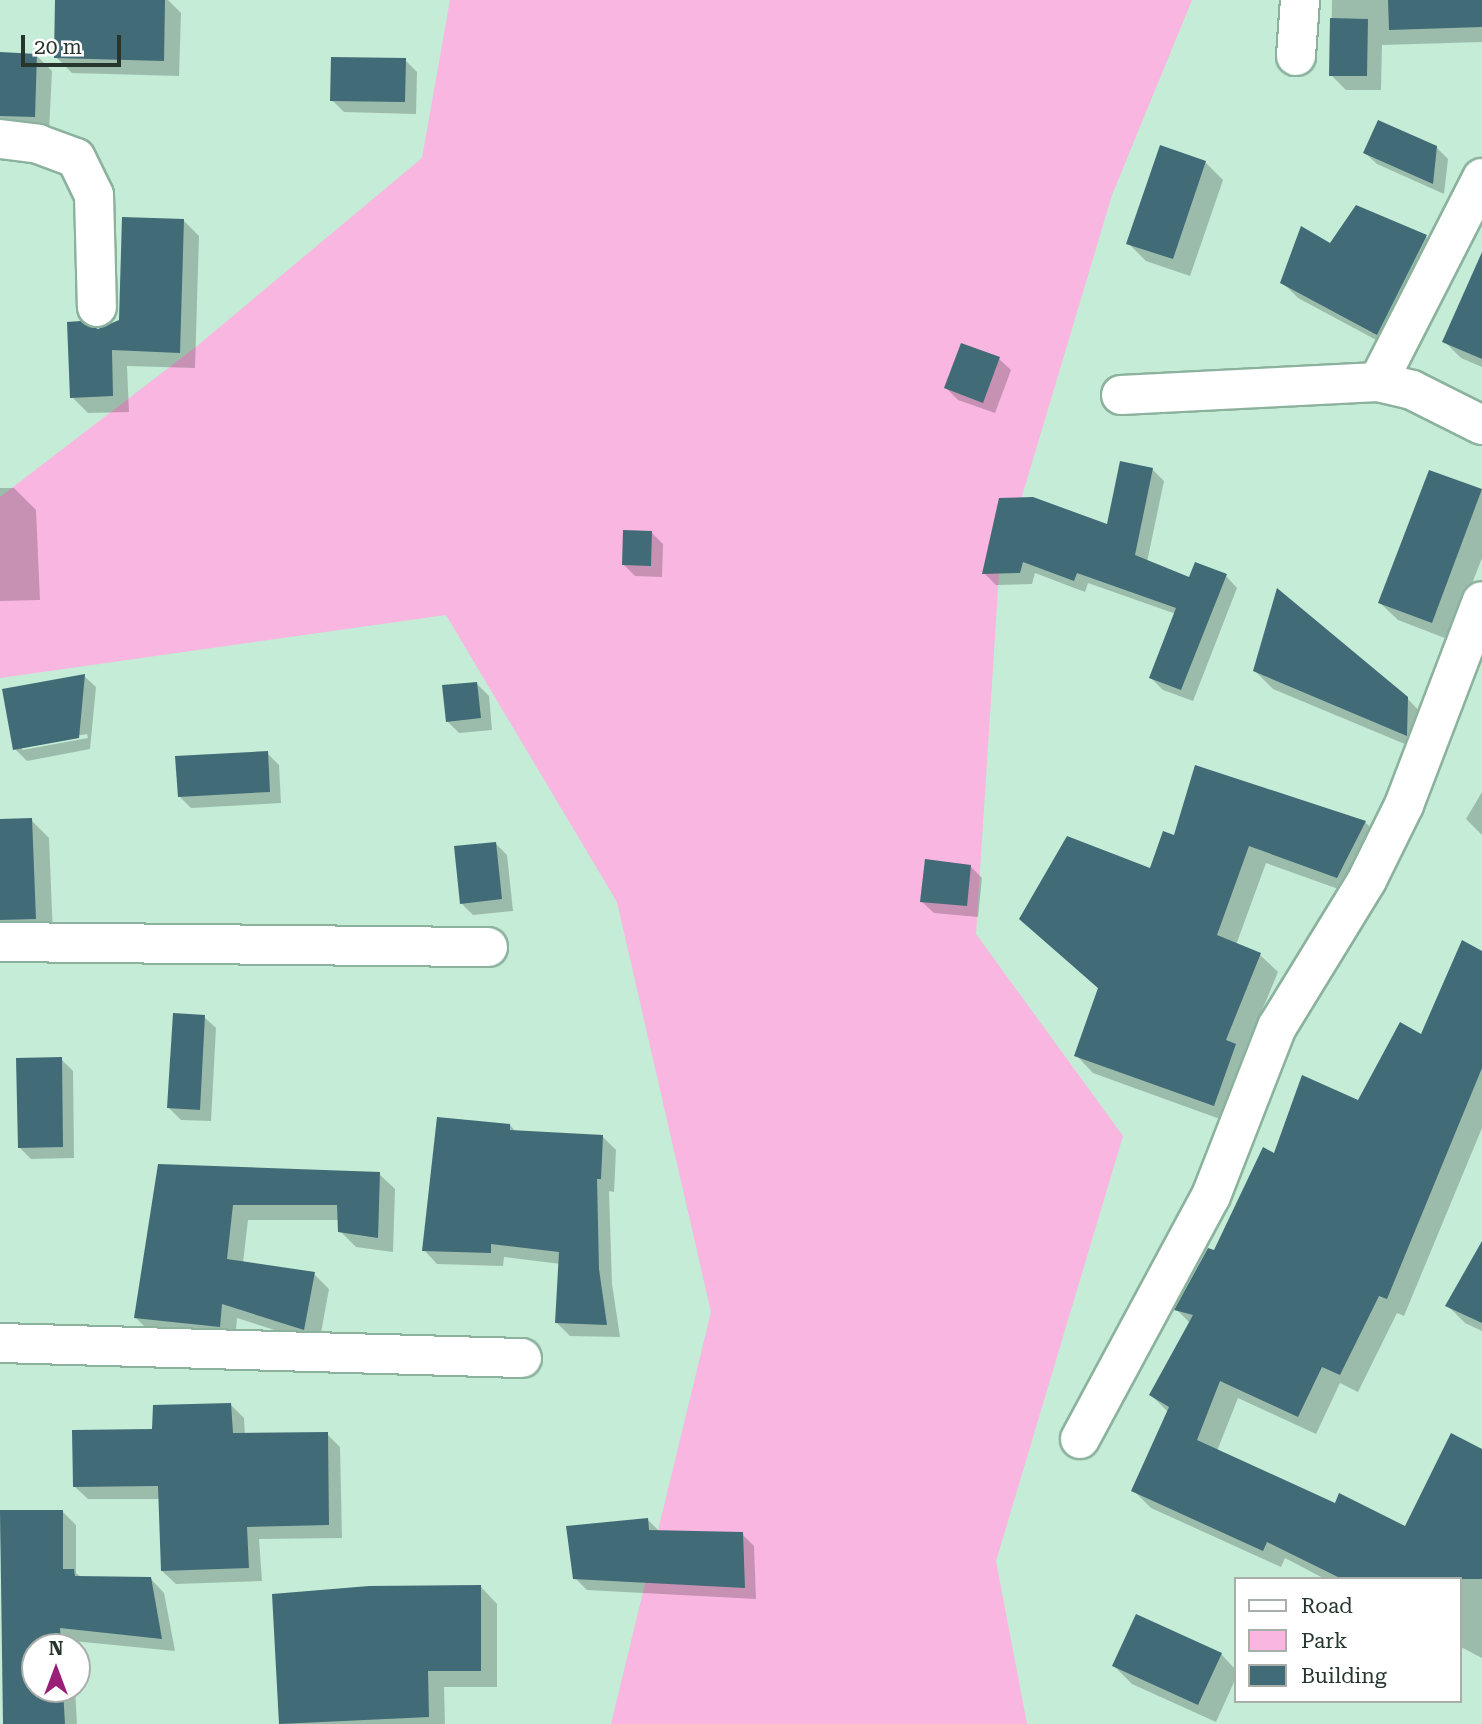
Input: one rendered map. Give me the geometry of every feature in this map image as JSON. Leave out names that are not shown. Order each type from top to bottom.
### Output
[{"type":"street","points":[[1296,56],[1300,0]]},
{"type":"street","points":[[0,139],[38,144],[76,158],[93,195],[97,307]]},
{"type":"street","points":[[1378,382],[1482,178]]},
{"type":"street","points":[[1121,394],[1378,382],[1412,390],[1482,425]]},
{"type":"street","points":[[1080,1440],[1211,1196],[1277,1027],[1367,880],[1404,805],[1482,601]]},
{"type":"street","points":[[0,942],[488,947]]},
{"type":"street","points":[[0,1343],[522,1357]]},
{"type":"green space","points":[[450,0],[1192,0],[1112,195],[999,573],[976,934],[1123,1136],[996,1561],[1027,1724],[611,1724],[711,1312],[617,902],[446,615],[0,678],[0,497],[197,346],[422,158]]},
{"type":"building","points":[[55,0],[165,0],[164,61],[54,58]]},
{"type":"building","points":[[1388,0],[1482,0],[1482,27],[1389,30]]},
{"type":"building","points":[[1330,18],[1368,19],[1367,76],[1329,76]]},
{"type":"building","points":[[0,52],[37,54],[35,117],[0,116]]},
{"type":"building","points":[[331,57],[406,58],[405,102],[330,101]]},
{"type":"building","points":[[1378,120],[1437,146],[1433,184],[1363,153]]},
{"type":"building","points":[[1160,145],[1206,161],[1173,259],[1126,244]]},
{"type":"building","points":[[1356,205],[1427,235],[1377,335],[1280,283],[1301,226],[1330,243]]},
{"type":"building","points":[[122,217],[184,219],[180,353],[112,350],[113,396],[70,398],[67,322],[81,321],[98,329],[119,320]]},
{"type":"building","points":[[1482,252],[1482,359],[1442,342]]},
{"type":"building","points":[[961,343],[1000,357],[983,403],[944,388]]},
{"type":"building","points":[[1120,461],[1153,468],[1135,555],[1189,577],[1195,562],[1227,574],[1181,690],[1149,678],[1176,608],[1077,573],[1074,581],[1023,562],[1020,573],[982,574],[999,498],[1033,497],[1107,524]]},
{"type":"building","points":[[1429,470],[1482,489],[1432,623],[1378,603]]},
{"type":"building","points":[[623,530],[652,531],[651,566],[622,565]]},
{"type":"building","points":[[1277,588],[1408,697],[1407,736],[1253,671]]},
{"type":"building","points":[[85,674],[79,738],[13,750],[2,689]]},
{"type":"building","points":[[477,682],[481,718],[446,722],[442,685]]},
{"type":"building","points":[[268,751],[270,792],[178,797],[175,756]]},
{"type":"building","points":[[1195,765],[1366,821],[1337,878],[1249,846],[1217,935],[1261,953],[1226,1040],[1236,1044],[1214,1106],[1074,1056],[1098,988],[1019,919],[1067,836],[1150,868],[1163,831],[1174,835]]},
{"type":"building","points":[[32,818],[36,919],[0,920],[0,819]]},
{"type":"building","points":[[496,842],[502,899],[460,904],[454,846]]},
{"type":"building","points":[[925,859],[971,865],[967,906],[920,902]]},
{"type":"building","points":[[1462,940],[1482,951],[1482,1068],[1387,1299],[1379,1296],[1340,1375],[1322,1367],[1298,1417],[1220,1381],[1197,1440],[1335,1503],[1339,1493],[1405,1526],[1451,1433],[1482,1449],[1482,1579],[1338,1577],[1267,1542],[1263,1551],[1131,1491],[1169,1407],[1149,1395],[1193,1315],[1174,1310],[1208,1248],[1214,1250],[1263,1147],[1274,1153],[1302,1075],[1358,1100],[1400,1022],[1421,1034]]},
{"type":"building","points":[[173,1013],[205,1015],[200,1110],[167,1108]]},
{"type":"building","points":[[62,1057],[63,1147],[18,1148],[16,1058]]},
{"type":"building","points":[[437,1117],[510,1124],[510,1130],[603,1135],[601,1179],[597,1179],[599,1269],[607,1325],[555,1323],[559,1252],[491,1244],[491,1253],[422,1251]]},
{"type":"building","points":[[158,1164],[380,1172],[378,1238],[338,1232],[337,1205],[233,1205],[227,1259],[315,1272],[304,1330],[222,1304],[220,1327],[134,1318]]},
{"type":"building","points":[[1482,1241],[1482,1323],[1445,1306]]},
{"type":"building","points":[[231,1403],[233,1433],[328,1432],[329,1525],[247,1527],[249,1568],[161,1571],[158,1486],[73,1487],[72,1430],[152,1429],[153,1405]]},
{"type":"building","points":[[0,1510],[63,1510],[63,1569],[74,1569],[75,1576],[151,1577],[162,1639],[60,1628],[60,1633],[21,1633],[21,1703],[64,1703],[65,1724],[3,1724]]},
{"type":"building","points":[[648,1518],[649,1530],[743,1532],[745,1588],[573,1579],[566,1526]]},
{"type":"building","points":[[481,1585],[481,1671],[428,1671],[429,1717],[279,1724],[272,1594],[369,1586]]},
{"type":"building","points":[[1136,1614],[1222,1653],[1198,1705],[1112,1666]]}]
